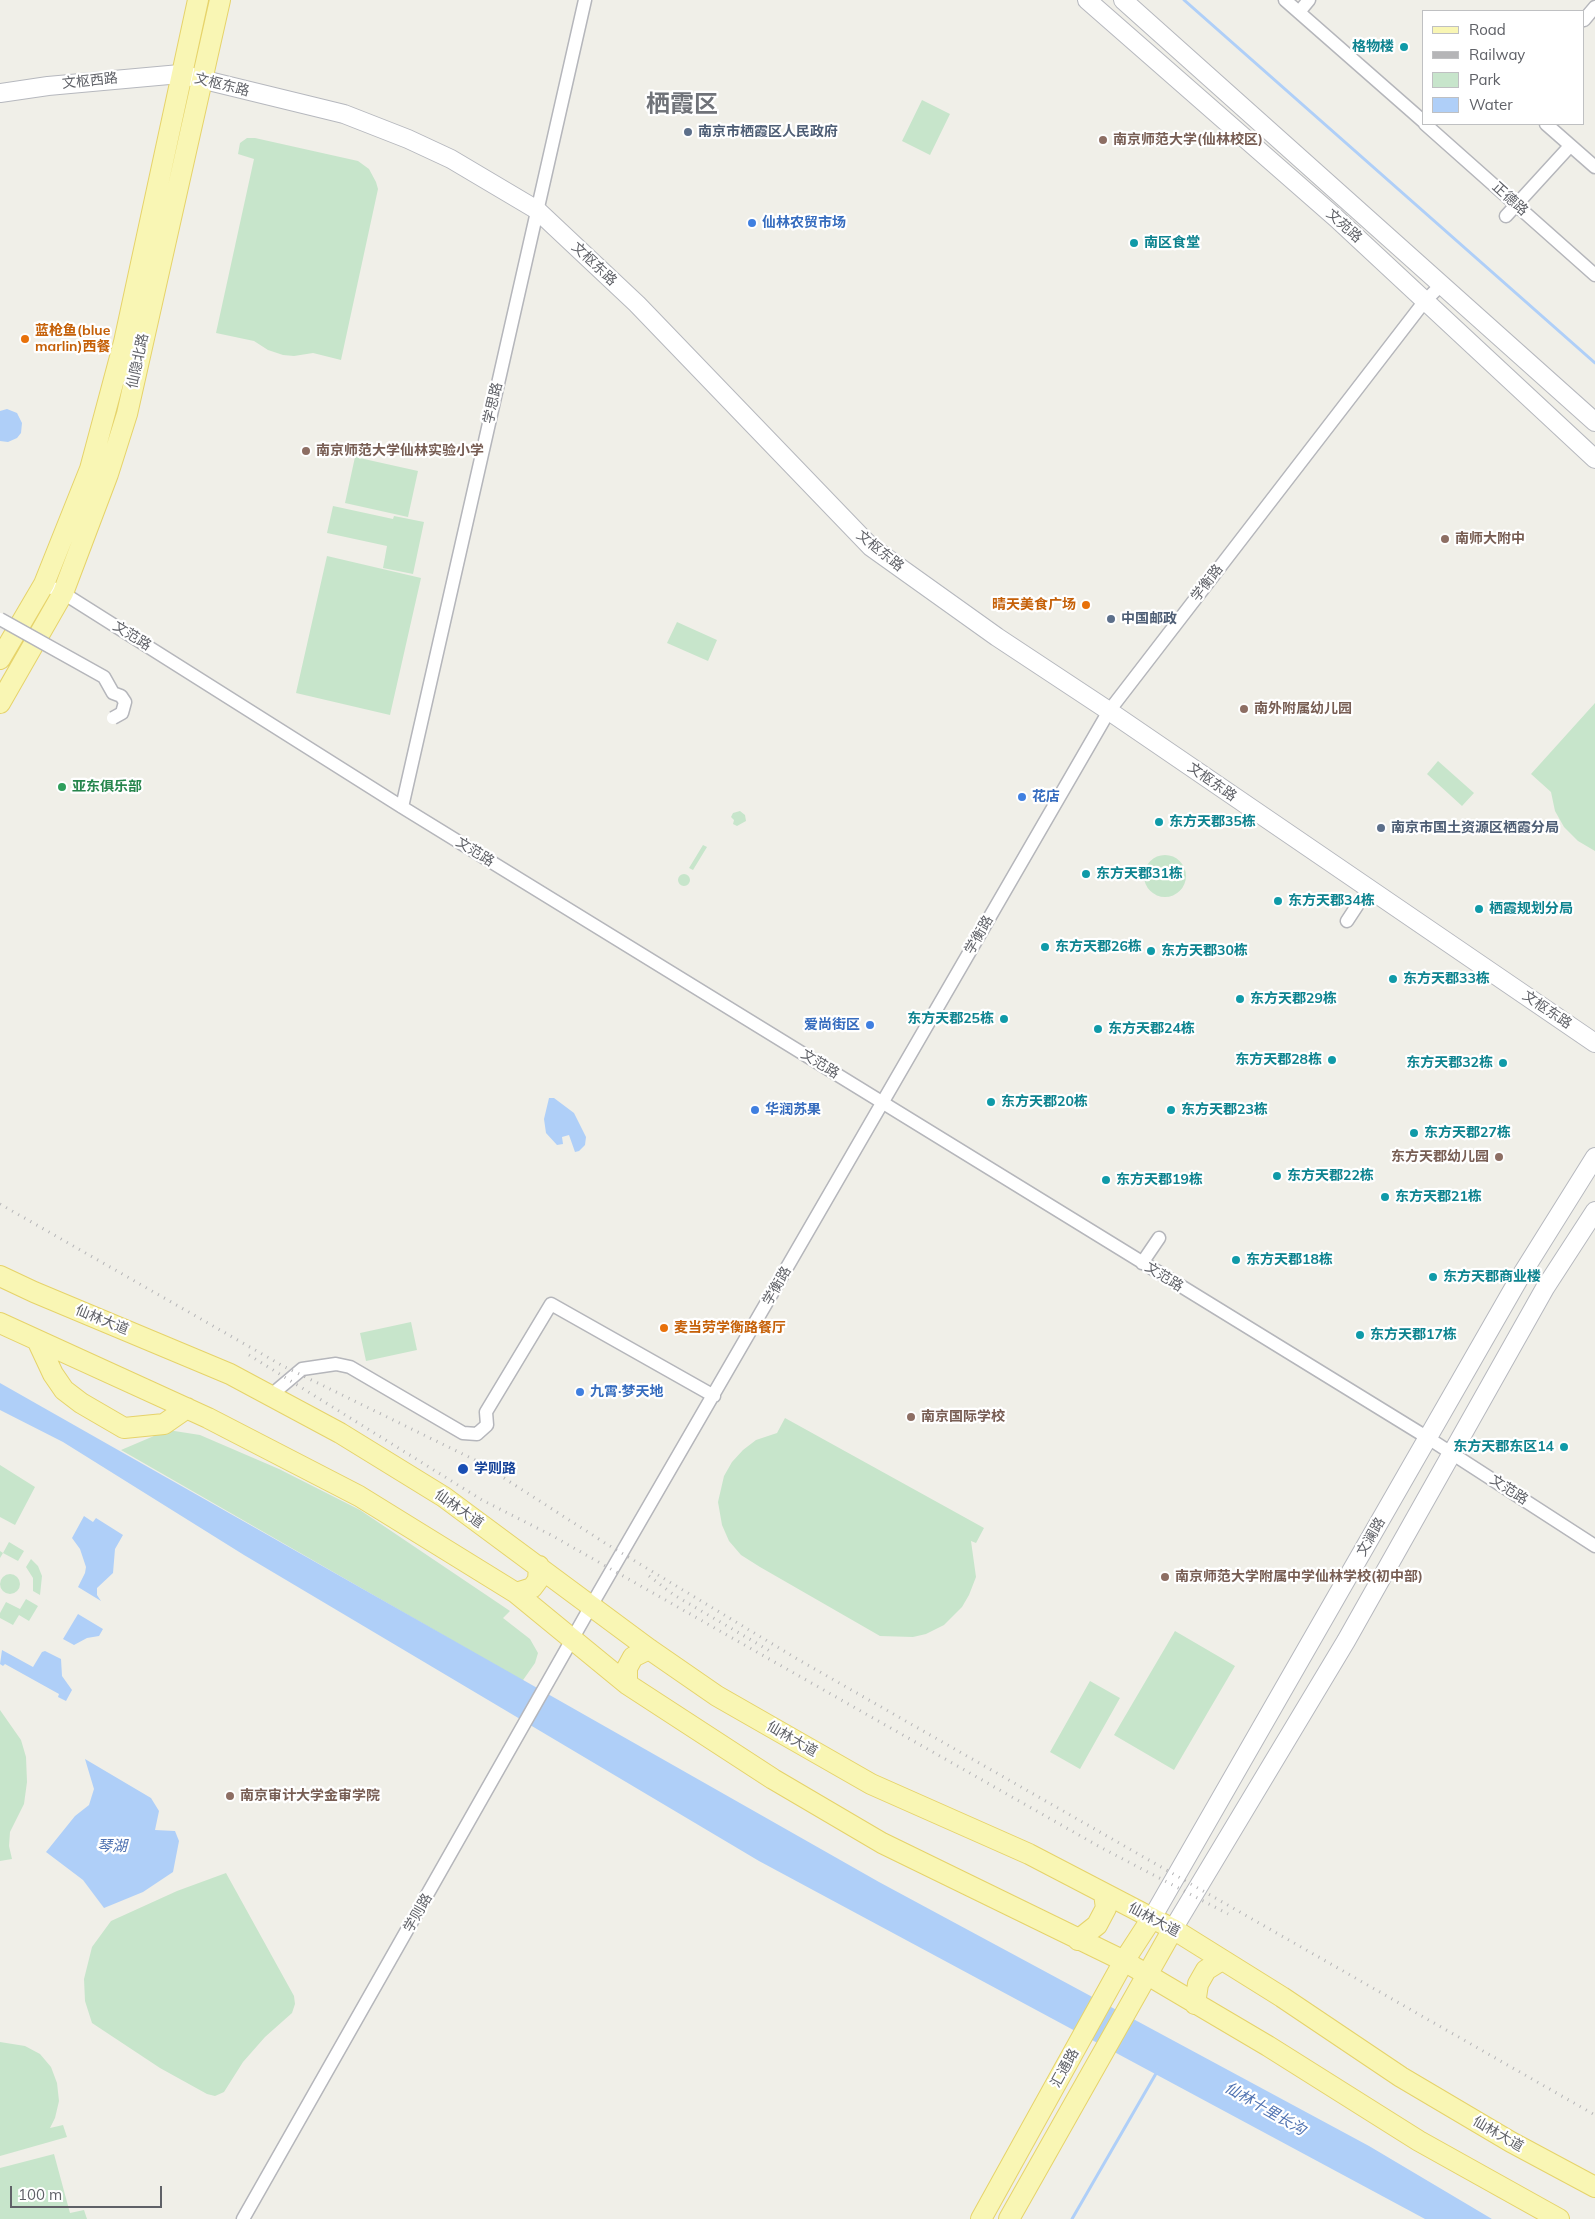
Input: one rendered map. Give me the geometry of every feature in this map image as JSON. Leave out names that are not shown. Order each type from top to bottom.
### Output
[{"type":"main road","name":"仙隐北路","points":[[0,660],[44,584],[90,469],[124,342],[180,74],[198,0]]},
{"type":"main road","name":"仙隐北路","points":[[0,702],[63,593],[108,474],[127,414],[220,0]]},
{"type":"main road","name":"文苑路","points":[[1086,0],[1336,218],[1424,302],[1595,459]]},
{"type":"main road","name":"文苑路","points":[[1123,0],[1595,422]]},
{"type":"main road","name":"文枢东路","points":[[180,74],[344,114],[451,160],[537,210],[637,304],[870,547],[997,637],[1109,711],[1595,1043]]},
{"type":"main road","name":"文枢西路","points":[[0,93],[48,86],[180,74]]},
{"type":"main road","name":"文澜路","points":[[1152,1918],[1541,1242],[1595,1157]]},
{"type":"main road","name":"文澜路","points":[[1174,1929],[1346,1641],[1545,1288],[1595,1210]]},
{"type":"main road","name":"仙林大道","points":[[0,1276],[230,1374],[340,1434],[444,1497],[649,1649],[717,1696],[872,1784],[1029,1854],[1174,1929],[1282,1997],[1401,2076],[1512,2142],[1595,2187]]},
{"type":"main road","points":[[0,1323],[186,1408],[359,1496],[516,1593],[627,1684],[774,1779],[882,1843],[1147,1974],[1268,2046],[1420,2141],[1559,2219]]},
{"type":"main road","points":[[38,1342],[53,1374],[64,1390],[81,1403],[124,1428],[164,1424],[186,1408]]},
{"type":"main road","points":[[516,1593],[532,1588],[538,1580],[539,1566]]},
{"type":"main road","points":[[627,1684],[627,1668],[633,1657],[649,1649]]},
{"type":"main road","points":[[1078,1940],[1098,1925],[1106,1908],[1104,1894]]},
{"type":"main road","name":"汇通路","points":[[981,2219],[1124,1962],[1152,1918]]},
{"type":"main road","name":"汇通路","points":[[1009,2219],[1136,1992],[1174,1929]]},
{"type":"main road","points":[[1195,2004],[1198,1984],[1206,1970],[1222,1960]]},
{"type":"street","name":"学思路","points":[[402,807],[585,0]]},
{"type":"street","name":"正德路","points":[[1285,0],[1422,121]]},
{"type":"street","points":[[1298,12],[1309,0]]},
{"type":"street","points":[[1585,19],[1595,8]]},
{"type":"street","name":"正德路","points":[[1426,125],[1595,275]]},
{"type":"street","points":[[1547,125],[1595,167]]},
{"type":"street","points":[[1506,216],[1570,146]]},
{"type":"street","name":"学衡路","points":[[591,1606],[1109,711],[1424,302],[1442,284]]},
{"type":"street","name":"文范路","points":[[44,584],[63,593],[402,807],[1428,1438],[1595,1546]]},
{"type":"street","points":[[0,619],[104,677],[113,693],[120,696],[125,702],[122,713],[113,718]]},
{"type":"street","points":[[1347,921],[1368,889]]},
{"type":"street","points":[[1142,1263],[1158,1238]]},
{"type":"street","points":[[270,1396],[302,1368],[336,1364],[350,1368],[464,1433],[477,1434],[485,1429],[488,1422],[486,1412],[551,1304],[714,1396]]},
{"type":"street","name":"学则路","points":[[243,2219],[557,1670],[591,1606]]},
{"type":"green space","points":[[922,100],[950,114],[930,155],[902,141]]},
{"type":"green space","points":[[247,138],[255,138],[358,161],[369,169],[376,182],[378,189],[341,360],[313,353],[294,356],[283,355],[268,350],[254,341],[216,333],[254,159],[238,154],[240,143]]},
{"type":"green space","points":[[355,457],[418,471],[408,517],[345,503]]},
{"type":"green space","points":[[333,506],[393,519],[394,516],[424,522],[413,574],[383,568],[387,546],[327,533]]},
{"type":"green space","points":[[327,556],[421,578],[390,715],[296,693]]},
{"type":"green space","points":[[677,622],[717,640],[708,661],[667,643]]},
{"type":"green space","points":[[1595,703],[1595,851],[1578,841],[1564,827],[1555,811],[1551,792],[1531,774]]},
{"type":"green space","points":[[1438,761],[1474,793],[1462,806],[1427,774]]},
{"type":"green space","points":[[740,811],[745,815],[746,821],[737,826],[733,824],[734,820],[731,817],[733,813]]},
{"type":"green space","points":[[703,845],[707,847],[693,870],[689,868]]},
{"type":"green space","points":[[1169,855],[1177,858],[1183,864],[1186,876],[1183,888],[1177,894],[1161,897],[1153,894],[1147,888],[1144,872],[1147,864],[1153,858]]},
{"type":"green space","points":[[682,874],[686,874],[690,880],[686,886],[682,886],[678,882],[678,878]]},
{"type":"green space","points":[[411,1322],[417,1350],[366,1361],[360,1333]]},
{"type":"green space","points":[[785,1418],[984,1528],[976,1543],[971,1541],[976,1577],[969,1595],[962,1607],[944,1625],[926,1634],[913,1637],[880,1636],[760,1567],[741,1555],[729,1541],[722,1525],[718,1502],[724,1476],[732,1462],[743,1450],[756,1440],[777,1433]]},
{"type":"green space","points":[[168,1430],[200,1435],[279,1469],[360,1510],[510,1611],[503,1618],[530,1639],[538,1653],[535,1663],[521,1683],[509,1673],[121,1450]]},
{"type":"green space","points":[[0,1465],[35,1487],[15,1525],[0,1517]]},
{"type":"green space","points":[[9,1542],[24,1551],[18,1561],[3,1553]]},
{"type":"green space","points":[[31,1559],[38,1566],[42,1576],[40,1595],[33,1591],[33,1578],[26,1567]]},
{"type":"green space","points":[[10,1574],[17,1577],[20,1584],[17,1591],[10,1594],[3,1591],[0,1584],[3,1577]]},
{"type":"green space","points":[[26,1599],[38,1606],[29,1621],[19,1615],[13,1625],[0,1618],[0,1613],[6,1602],[20,1609]]},
{"type":"green space","points":[[1175,1631],[1235,1666],[1174,1770],[1114,1735]]},
{"type":"green space","points":[[1090,1681],[1120,1698],[1080,1769],[1050,1752]]},
{"type":"green space","points":[[0,1710],[21,1740],[26,1757],[27,1782],[24,1804],[10,1832],[9,1846],[12,1859],[0,1861]]},
{"type":"green space","points":[[226,1873],[294,1996],[295,2004],[292,2013],[265,2037],[243,2062],[224,2092],[215,2096],[207,2094],[160,2068],[92,2023],[85,2001],[84,1979],[92,1947],[111,1921],[177,1891]]},
{"type":"green space","points":[[0,2042],[25,2046],[40,2054],[51,2067],[57,2083],[59,2101],[55,2118],[50,2128],[63,2125],[67,2137],[0,2156]]},
{"type":"green space","points":[[54,2154],[70,2213],[84,2210],[87,2219],[0,2219],[0,2168]]},
{"type":"water","points":[[7,409],[17,413],[22,423],[21,433],[17,438],[8,442],[0,441],[0,411]]},
{"type":"water","points":[[549,1098],[554,1098],[574,1113],[586,1137],[585,1145],[579,1151],[575,1152],[569,1135],[562,1137],[563,1144],[557,1145],[546,1133],[544,1119]]},
{"type":"water","name":"仙林十里长沟","points":[[0,1383],[879,1882],[1369,2146],[1492,2219],[1425,2219],[759,1861],[244,1555],[63,1442],[0,1410]]},
{"type":"water","points":[[84,1516],[93,1522],[96,1518],[123,1535],[115,1549],[113,1573],[97,1588],[97,1595],[101,1601],[78,1587],[86,1567],[80,1549],[72,1538]]},
{"type":"water","points":[[78,1614],[103,1629],[99,1636],[87,1638],[74,1645],[63,1639]]},
{"type":"water","points":[[2,1650],[33,1667],[42,1652],[45,1651],[61,1659],[62,1676],[72,1690],[66,1701],[58,1697],[59,1694],[5,1664],[3,1666],[0,1664]]},
{"type":"water","name":"琴湖","points":[[85,1759],[151,1798],[159,1811],[155,1830],[175,1831],[179,1841],[173,1872],[143,1892],[104,1908],[83,1880],[46,1852],[75,1816],[89,1805],[94,1789]]},
{"type":"waterway","points":[[1184,0],[1595,363]]},
{"type":"waterway","points":[[1072,2219],[1158,2070]]},
{"type":"railway","points":[[0,1204],[283,1366],[479,1462],[605,1543],[799,1660],[1595,2115]]},
{"type":"railway","points":[[249,1355],[482,1500],[551,1535],[1100,1847],[1228,1914]]},
{"type":"railway","points":[[649,1576],[674,1595],[770,1651]]},
{"type":"place","name":"格物楼","points":[[1404,47]]},
{"type":"place","name":"南京市栖霞区人民政府","points":[[688,132]]},
{"type":"place","name":"南京师范大学(仙林校区)","points":[[1103,140]]},
{"type":"place","name":"仙林农贸市场","points":[[752,223]]},
{"type":"place","name":"南区食堂","points":[[1134,243]]},
{"type":"place","name":"蓝枪鱼(blue marlin)西餐","points":[[25,339]]},
{"type":"place","name":"南京师范大学仙林实验小学","points":[[306,451]]},
{"type":"place","name":"南师大附中","points":[[1445,539]]},
{"type":"place","name":"晴天美食广场","points":[[1086,605]]},
{"type":"place","name":"中国邮政","points":[[1111,619]]},
{"type":"place","name":"南外附属幼儿园","points":[[1244,709]]},
{"type":"place","name":"亚东俱乐部","points":[[62,787]]},
{"type":"place","name":"花店","points":[[1022,797]]},
{"type":"place","name":"东方天郡35栋","points":[[1159,822]]},
{"type":"place","name":"南京市国土资源区栖霞分局","points":[[1381,828]]},
{"type":"place","name":"东方天郡31栋","points":[[1086,874]]},
{"type":"place","name":"东方天郡34栋","points":[[1278,901]]},
{"type":"place","name":"栖霞规划分局","points":[[1479,909]]},
{"type":"place","name":"东方天郡26栋","points":[[1045,947]]},
{"type":"place","name":"东方天郡30栋","points":[[1151,951]]},
{"type":"place","name":"东方天郡33栋","points":[[1393,979]]},
{"type":"place","name":"东方天郡29栋","points":[[1240,999]]},
{"type":"place","name":"东方天郡25栋","points":[[1004,1019]]},
{"type":"place","name":"爱尚街区","points":[[870,1025]]},
{"type":"place","name":"东方天郡24栋","points":[[1098,1029]]},
{"type":"place","name":"东方天郡28栋","points":[[1332,1060]]},
{"type":"place","name":"东方天郡32栋","points":[[1503,1063]]},
{"type":"place","name":"东方天郡20栋","points":[[991,1102]]},
{"type":"place","name":"华润苏果","points":[[755,1110]]},
{"type":"place","name":"东方天郡23栋","points":[[1171,1110]]},
{"type":"place","name":"东方天郡27栋","points":[[1414,1133]]},
{"type":"place","name":"东方天郡幼儿园","points":[[1499,1157]]},
{"type":"place","name":"东方天郡22栋","points":[[1277,1176]]},
{"type":"place","name":"东方天郡19栋","points":[[1106,1180]]},
{"type":"place","name":"东方天郡21栋","points":[[1385,1197]]},
{"type":"place","name":"东方天郡18栋","points":[[1236,1260]]},
{"type":"place","name":"东方天郡商业楼","points":[[1433,1277]]},
{"type":"place","name":"麦当劳学衡路餐厅","points":[[664,1328]]},
{"type":"place","name":"东方天郡17栋","points":[[1360,1335]]},
{"type":"place","name":"九霄·梦天地","points":[[580,1392]]},
{"type":"place","name":"南京国际学校","points":[[911,1417]]},
{"type":"place","name":"东方天郡东区14","points":[[1564,1447]]},
{"type":"place","name":"学则路","points":[[463,1469]]},
{"type":"place","name":"南京师范大学附属中学仙林学校(初中部)","points":[[1165,1577]]},
{"type":"place","name":"南京审计大学金审学院","points":[[230,1796]]},
{"type":"district","name":"栖霞区","points":[[682,105]]}]
